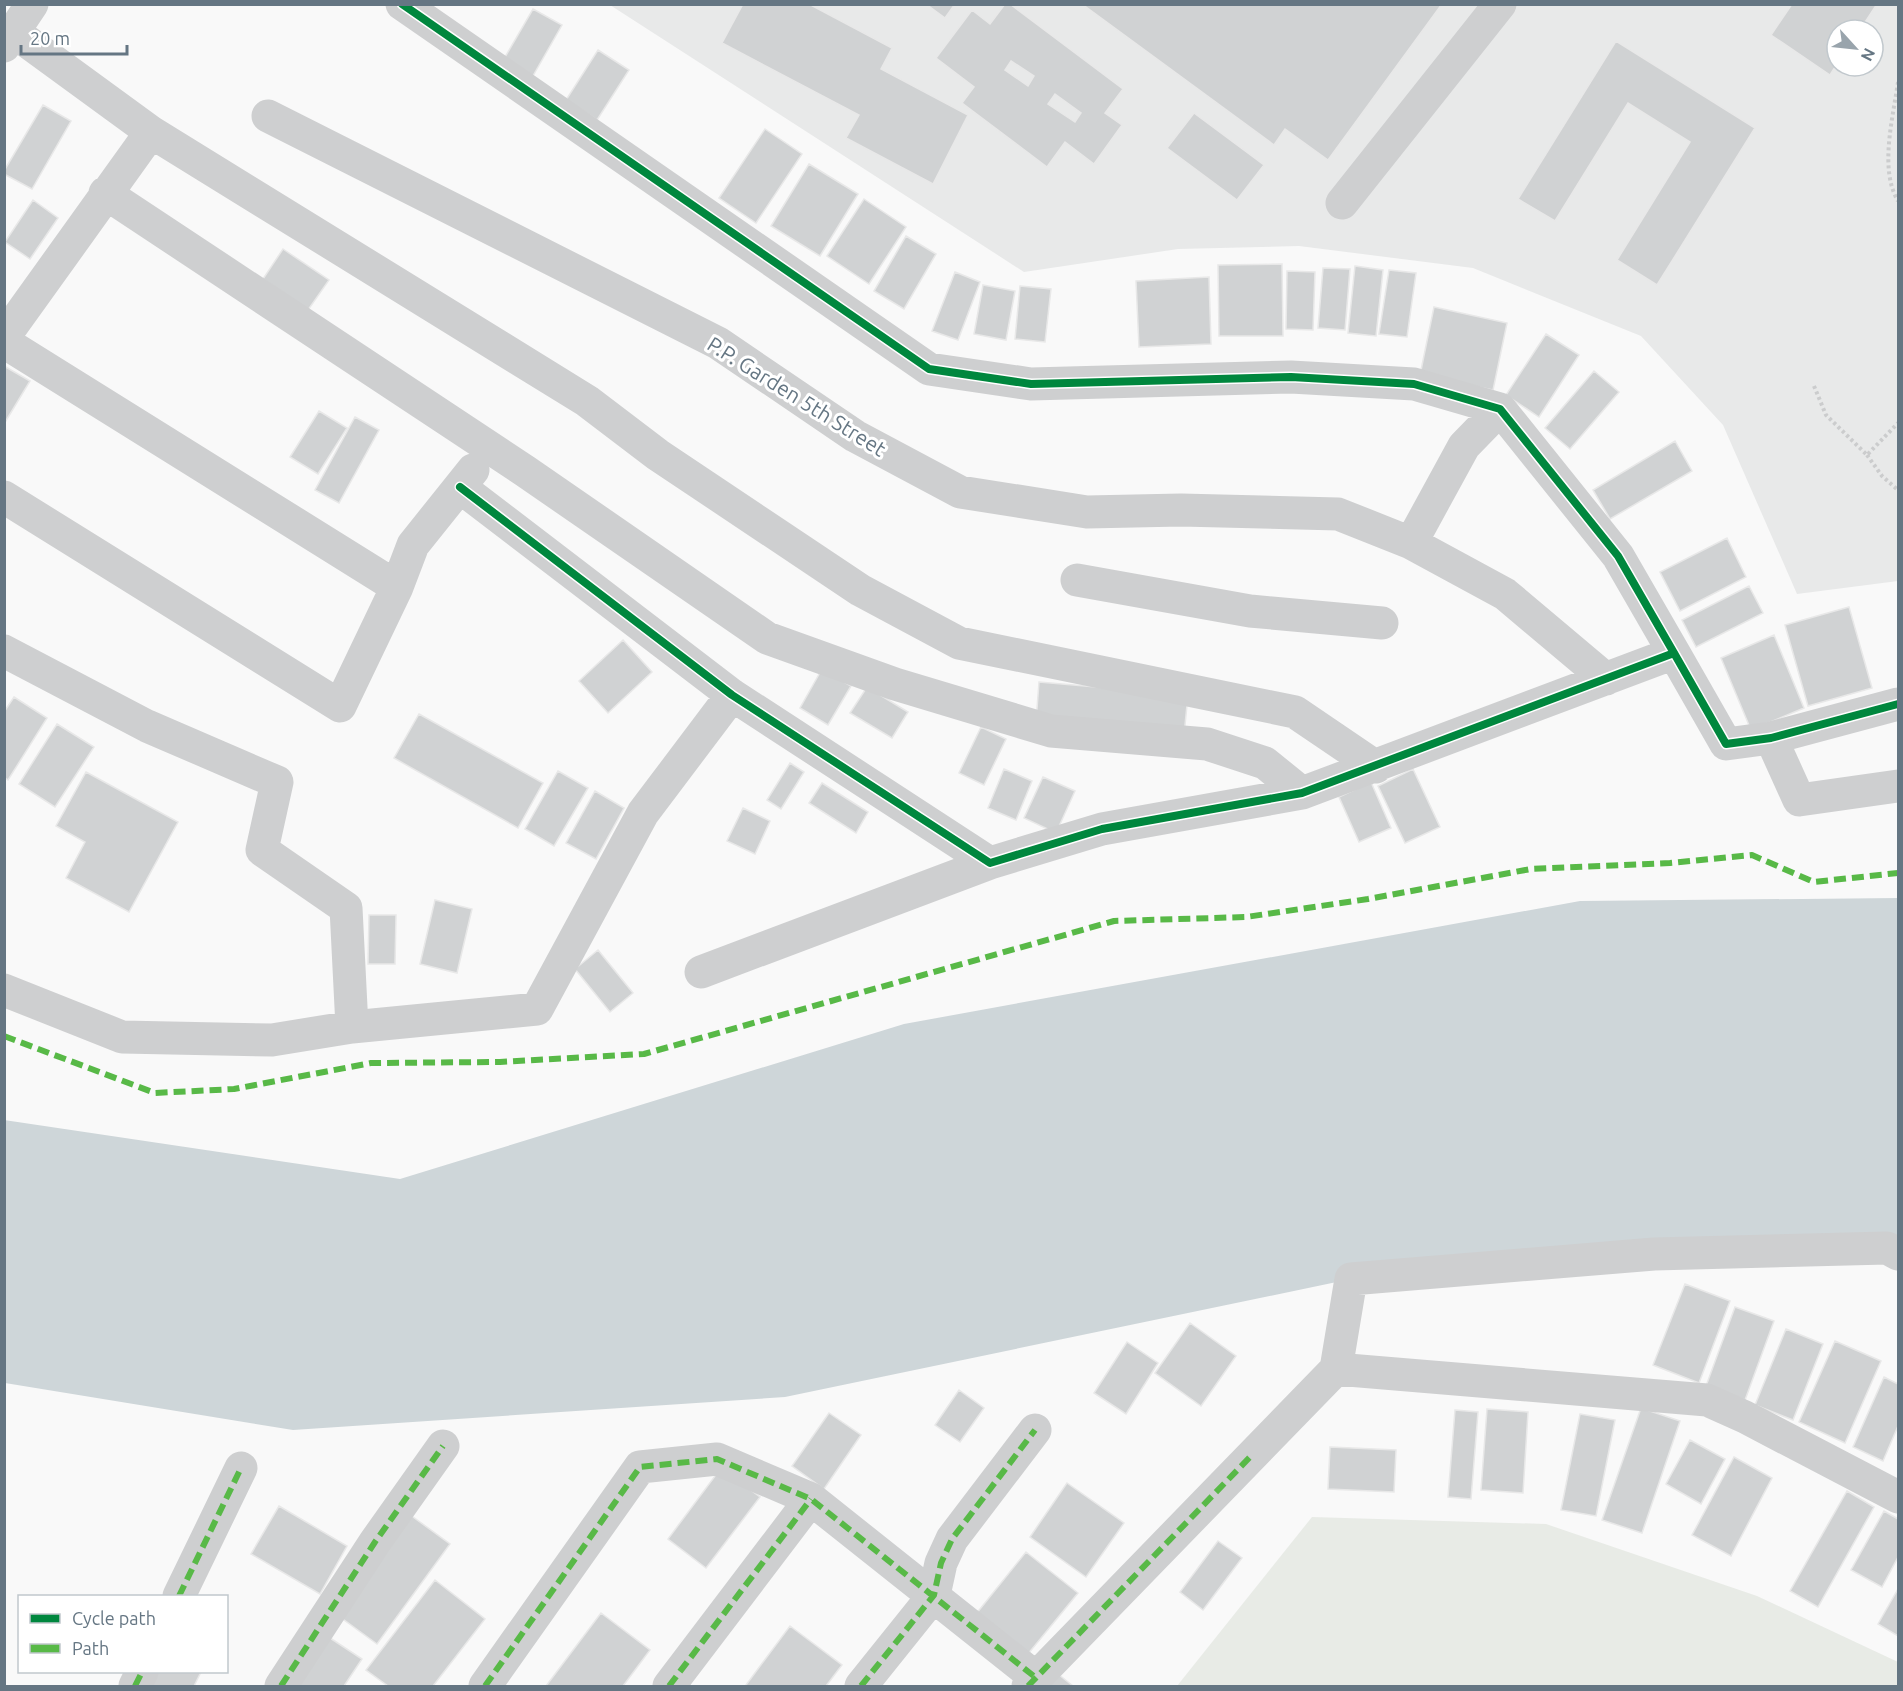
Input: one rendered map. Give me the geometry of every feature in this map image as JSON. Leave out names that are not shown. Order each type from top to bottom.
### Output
[{"type":"street","points":[[32,4],[9,39],[151,132],[587,401],[667,462],[860,590],[959,644],[1295,712],[1376,767]]},
{"type":"street","points":[[402,4],[929,369],[1031,384],[1291,377],[1414,384],[1500,409],[1618,556],[1726,744],[1771,738],[1899,704]]},
{"type":"street","points":[[1342,203],[1500,4]]},
{"type":"street","name":"P.P. Garden 5th Street","points":[[268,117],[718,344],[855,436],[960,492],[1087,512],[1181,510],[1338,514],[1411,543],[1505,594],[1606,679]]},
{"type":"street","points":[[4,337],[105,193],[151,132]]},
{"type":"street","points":[[105,193],[525,471],[767,638],[895,684],[1051,731],[1207,744],[1265,763],[1302,793]]},
{"type":"street","points":[[4,342],[397,586]]},
{"type":"street","points":[[1411,543],[1464,446],[1500,409]]},
{"type":"street","points":[[4,497],[340,706],[414,545],[489,449]]},
{"type":"street","points":[[460,487],[732,695],[990,863]]},
{"type":"street","points":[[1077,580],[1250,611],[1382,623]]},
{"type":"street","points":[[4,651],[147,726],[278,782],[262,850],[346,908],[352,1027]]},
{"type":"street","points":[[700,972],[990,863],[1102,829],[1302,793],[1674,653]]},
{"type":"street","points":[[4,990],[122,1036],[272,1040],[352,1027],[537,1009],[643,813],[732,695]]},
{"type":"street","points":[[1771,738],[1799,800],[1899,786]]},
{"type":"street","points":[[485,1686],[640,1467],[717,1459],[811,1499],[934,1595],[1032,1682],[1336,1369],[1351,1279],[1654,1254],[1887,1248],[1899,1254]]},
{"type":"street","points":[[1336,1369],[1707,1400],[1745,1417],[1899,1497]]},
{"type":"street","points":[[861,1686],[934,1595],[941,1563],[952,1539],[1035,1430]]},
{"type":"street","points":[[281,1686],[375,1542],[443,1446]]},
{"type":"street","points":[[178,1595],[241,1468]]},
{"type":"street","points":[[669,1686],[811,1499]]},
{"type":"path","points":[[1898,82],[1890,135],[1890,187],[1899,201]]},
{"type":"path","points":[[1814,386],[1826,415],[1848,439],[1868,455],[1882,476],[1899,490]]},
{"type":"path","points":[[1868,455],[1899,423]]},
{"type":"shaded area","points":[[610,5],[1898,5],[1898,581],[1797,594],[1723,425],[1641,336],[1473,268],[1299,246],[1178,249],[1024,272]]},
{"type":"shaded area","points":[[1898,898],[1898,1238],[1351,1279],[785,1397],[293,1430],[5,1383],[4,1120],[400,1179],[904,1024],[1580,901]]},
{"type":"shaded area","points":[[1312,1517],[1546,1524],[1757,1596],[1898,1662],[1898,1686],[1177,1686]]},
{"type":"building","points":[[743,4],[809,4],[892,48],[881,69],[968,115],[933,184],[846,138],[859,115],[722,43]]},
{"type":"building","points":[[926,4],[955,4],[945,18]]},
{"type":"building","points":[[1005,4],[1010,4],[1123,89],[1105,113],[1122,125],[1094,164],[1065,142],[1047,167],[962,103],[974,87],[936,58],[972,10],[990,24]],"holes":[[[1011,61],[1034,76],[1028,86],[1005,70]],[[1055,94],[1081,113],[1075,122],[1048,104]]]},
{"type":"building","points":[[1082,4],[1442,4],[1328,160],[1285,129],[1274,145]]},
{"type":"building","points":[[1792,4],[1877,4],[1868,18],[1825,18],[1825,72],[1771,35]]},
{"type":"building","points":[[533,9],[562,25],[530,81],[501,64]]},
{"type":"building","points":[[1616,41],[1755,128],[1657,285],[1617,260],[1690,142],[1628,103],[1555,221],[1518,199]]},
{"type":"building","points":[[598,50],[629,70],[597,120],[566,100]]},
{"type":"building","points":[[43,105],[71,121],[32,189],[4,174],[4,171]]},
{"type":"building","points":[[1194,113],[1264,165],[1237,200],[1167,148]]},
{"type":"building","points":[[765,129],[802,154],[756,223],[719,198]]},
{"type":"building","points":[[809,164],[858,194],[820,256],[771,226]]},
{"type":"building","points":[[864,199],[906,227],[869,284],[827,256]]},
{"type":"building","points":[[33,200],[58,218],[30,259],[5,242]]},
{"type":"building","points":[[906,236],[936,254],[904,309],[874,291]]},
{"type":"building","points":[[283,249],[329,280],[308,310],[263,279]]},
{"type":"building","points":[[1282,264],[1283,336],[1219,336],[1218,265]]},
{"type":"building","points":[[1355,266],[1383,270],[1376,336],[1348,333]]},
{"type":"building","points":[[1323,268],[1350,269],[1345,330],[1318,328]]},
{"type":"building","points":[[1389,270],[1416,273],[1407,337],[1379,334]]},
{"type":"building","points":[[1287,271],[1315,272],[1313,330],[1286,329]]},
{"type":"building","points":[[955,272],[980,282],[958,340],[932,331]]},
{"type":"building","points":[[1209,277],[1211,344],[1139,347],[1136,281]]},
{"type":"building","points":[[983,285],[1015,291],[1006,340],[974,334]]},
{"type":"building","points":[[1020,286],[1051,289],[1045,342],[1015,339]]},
{"type":"building","points":[[1434,307],[1507,323],[1493,390],[1420,375]]},
{"type":"building","points":[[1546,334],[1579,355],[1539,417],[1506,395]]},
{"type":"building","points":[[4,366],[30,381],[4,424]]},
{"type":"building","points":[[1594,371],[1619,392],[1570,449],[1545,428]]},
{"type":"building","points":[[319,411],[347,428],[318,474],[290,457]]},
{"type":"building","points":[[355,417],[379,430],[339,503],[315,490]]},
{"type":"building","points":[[1675,441],[1692,471],[1610,519],[1593,490]]},
{"type":"building","points":[[1727,538],[1746,577],[1680,611],[1660,572]]},
{"type":"building","points":[[1749,586],[1763,613],[1696,647],[1682,620]]},
{"type":"building","points":[[1849,607],[1872,688],[1808,706],[1785,625]]},
{"type":"building","points":[[1774,635],[1804,708],[1751,730],[1721,658]]},
{"type":"building","points":[[623,640],[652,672],[608,713],[579,681]]},
{"type":"building","points":[[822,669],[851,686],[828,725],[800,708]]},
{"type":"building","points":[[1039,682],[1188,695],[1184,735],[1036,722]]},
{"type":"building","points":[[867,687],[908,712],[892,738],[850,713]]},
{"type":"building","points":[[14,697],[47,718],[8,780],[4,777],[4,712]]},
{"type":"building","points":[[419,714],[543,783],[518,828],[394,758]]},
{"type":"building","points":[[57,724],[94,747],[55,807],[19,784]]},
{"type":"building","points":[[981,727],[1006,739],[984,785],[959,773]]},
{"type":"building","points":[[790,763],[804,772],[781,809],[767,800]]},
{"type":"building","points":[[1004,769],[1032,781],[1016,820],[988,808]]},
{"type":"building","points":[[1413,769],[1440,827],[1405,843],[1378,786]]},
{"type":"building","points":[[558,771],[588,788],[554,846],[525,829]]},
{"type":"building","points":[[86,772],[178,822],[129,912],[66,878],[85,842],[56,826]]},
{"type":"building","points":[[1043,777],[1075,791],[1056,833],[1024,818]]},
{"type":"building","points":[[1371,782],[1391,828],[1359,842],[1339,797]]},
{"type":"building","points":[[822,783],[868,812],[856,833],[809,803]]},
{"type":"building","points":[[595,791],[624,808],[596,859],[566,843]]},
{"type":"building","points":[[743,808],[770,821],[755,854],[727,841]]},
{"type":"building","points":[[435,900],[472,909],[457,973],[420,964]]},
{"type":"building","points":[[369,915],[396,915],[395,964],[368,964]]},
{"type":"building","points":[[598,950],[633,993],[610,1012],[575,969]]},
{"type":"building","points":[[1685,1284],[1730,1301],[1699,1383],[1653,1365]]},
{"type":"building","points":[[1735,1307],[1774,1321],[1745,1400],[1706,1386]]},
{"type":"building","points":[[1190,1323],[1236,1356],[1201,1406],[1155,1373]]},
{"type":"building","points":[[1786,1329],[1823,1344],[1793,1420],[1755,1405]]},
{"type":"building","points":[[1835,1341],[1881,1361],[1845,1443],[1799,1422]]},
{"type":"building","points":[[1127,1342],[1158,1363],[1126,1414],[1094,1393]]},
{"type":"building","points":[[1884,1377],[1898,1384],[1898,1426],[1883,1461],[1853,1447]]},
{"type":"building","points":[[959,1390],[984,1408],[960,1442],[935,1425]]},
{"type":"building","points":[[1641,1408],[1680,1421],[1642,1533],[1602,1520]]},
{"type":"building","points":[[1487,1409],[1528,1412],[1523,1493],[1481,1490]]},
{"type":"building","points":[[1455,1410],[1478,1412],[1471,1499],[1448,1497]]},
{"type":"building","points":[[829,1413],[861,1435],[824,1489],[792,1466]]},
{"type":"building","points":[[1580,1414],[1615,1420],[1596,1516],[1561,1510]]},
{"type":"building","points":[[1690,1440],[1725,1459],[1701,1504],[1666,1484]]},
{"type":"building","points":[[1330,1447],[1396,1450],[1394,1492],[1328,1489]]},
{"type":"building","points":[[1734,1457],[1772,1478],[1731,1556],[1692,1535]]},
{"type":"building","points":[[721,1468],[760,1497],[706,1568],[668,1539]]},
{"type":"building","points":[[1067,1483],[1124,1523],[1086,1577],[1030,1537]]},
{"type":"building","points":[[1847,1491],[1874,1507],[1818,1607],[1790,1591]]},
{"type":"building","points":[[279,1506],[347,1546],[320,1594],[251,1554]]},
{"type":"building","points":[[1884,1511],[1898,1519],[1898,1557],[1882,1587],[1851,1570]]},
{"type":"building","points":[[409,1514],[450,1544],[377,1644],[336,1614]]},
{"type":"building","points":[[1218,1541],[1242,1558],[1203,1610],[1180,1592]]},
{"type":"building","points":[[1026,1552],[1078,1593],[1023,1660],[972,1619]]},
{"type":"building","points":[[435,1580],[485,1619],[433,1686],[388,1686],[366,1670]]},
{"type":"building","points":[[1898,1589],[1898,1636],[1878,1624]]},
{"type":"building","points":[[601,1613],[650,1650],[623,1686],[546,1686]]},
{"type":"building","points":[[790,1626],[842,1665],[826,1686],[746,1685]]},
{"type":"building","points":[[324,1634],[362,1659],[344,1686],[290,1686]]},
{"type":"building","points":[[1053,1670],[1073,1686],[1040,1686]]},
{"type":"building","points":[[152,1673],[200,1673],[194,1686],[145,1686]]},
{"type":"marked path","points":[[4,1036],[155,1093],[234,1089],[371,1063],[500,1062],[644,1054],[1114,921],[1246,917],[1368,899],[1531,869],[1670,863],[1752,855],[1814,882],[1898,873]]},
{"type":"marked path","points":[[861,1686],[934,1595],[941,1563],[952,1539],[1035,1430]]},
{"type":"marked path","points":[[281,1686],[375,1542],[443,1446]]},
{"type":"marked path","points":[[1028,1686],[1250,1457]]},
{"type":"marked path","points":[[485,1686],[640,1467],[717,1459],[811,1499],[1035,1677]]},
{"type":"marked path","points":[[179,1595],[241,1468]]},
{"type":"marked path","points":[[669,1686],[811,1499]]},
{"type":"marked path","points":[[135,1686],[142,1673]]},
{"type":"cycle path","points":[[402,4],[929,369],[1031,384],[1291,377],[1414,384],[1500,409],[1618,556],[1674,653]]},
{"type":"cycle path","points":[[460,487],[732,695],[990,863],[1102,829],[1302,793],[1674,653],[1726,744],[1771,738],[1898,704]]}]
